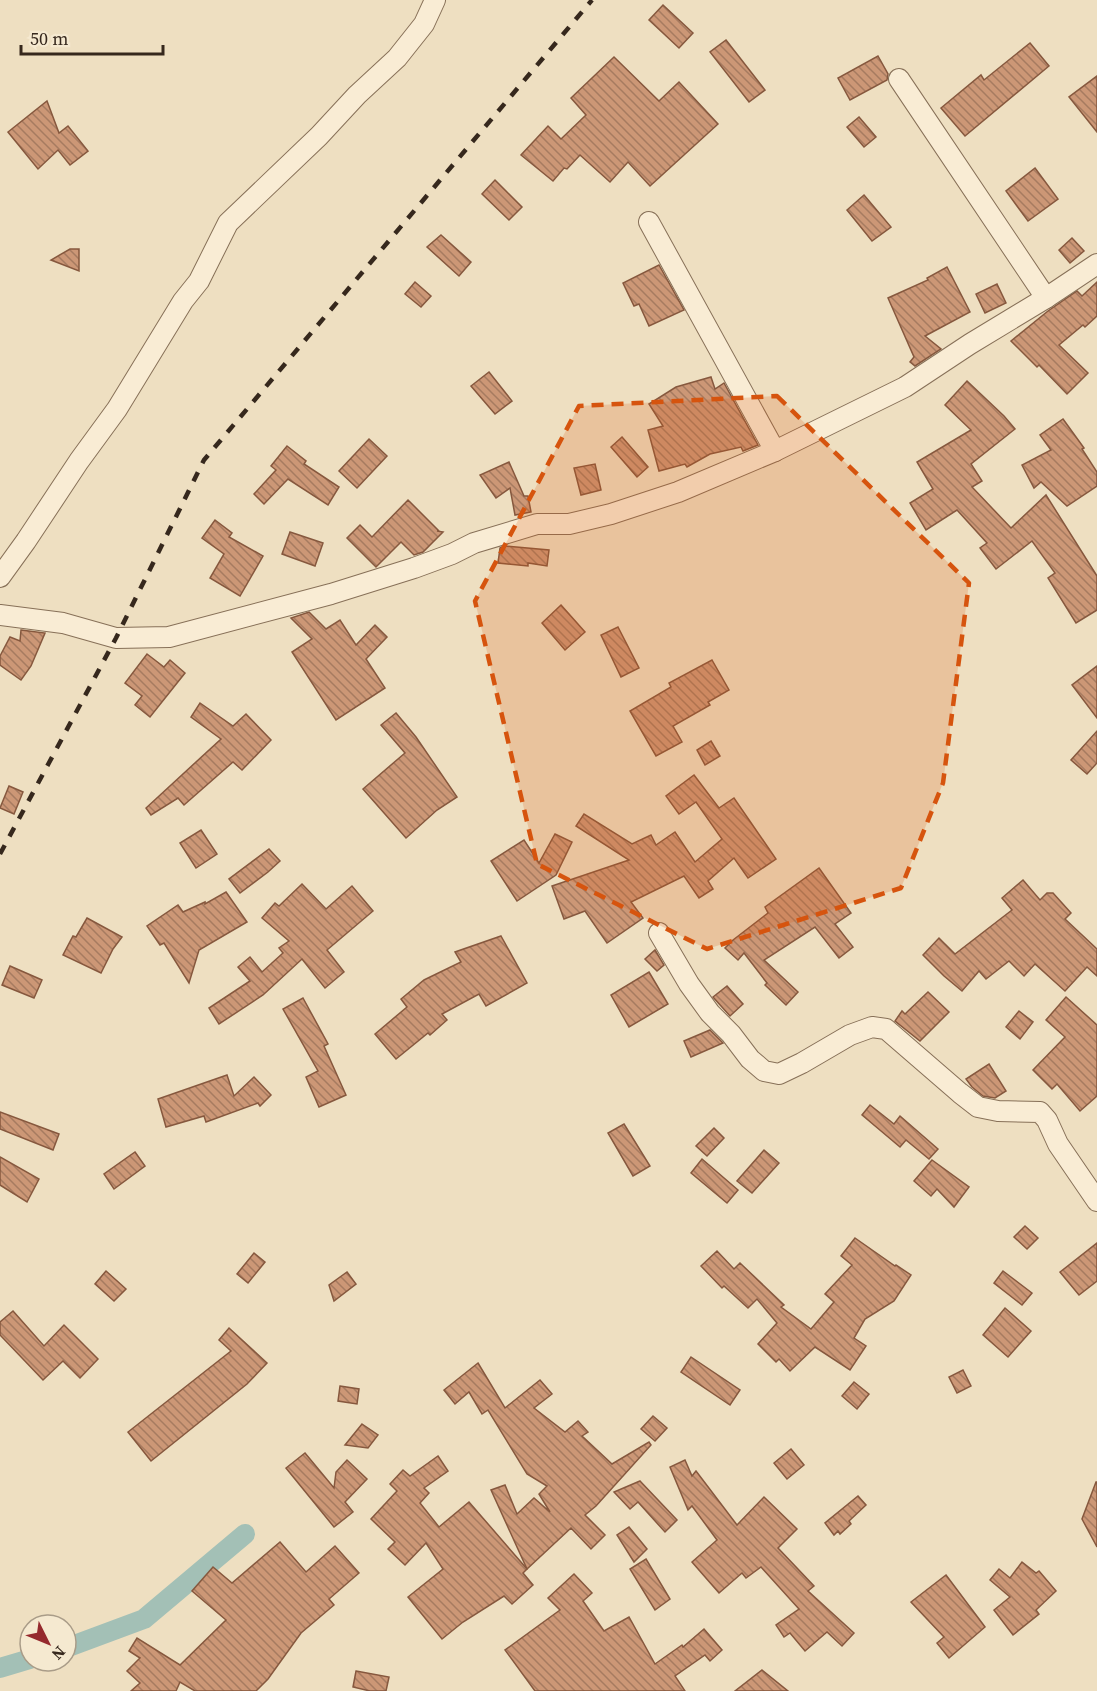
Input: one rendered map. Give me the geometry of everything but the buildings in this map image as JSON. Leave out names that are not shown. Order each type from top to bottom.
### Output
[{"type":"street","points":[[0,577],[117,409],[183,301],[199,281],[228,224],[397,58],[424,24],[435,0]]},
{"type":"street","points":[[899,79],[1046,298]]},
{"type":"street","points":[[649,222],[775,451]]},
{"type":"street","points":[[0,615],[63,623],[116,638],[169,637],[331,594],[414,568],[474,543],[537,524],[569,524],[611,514],[678,492],[775,451],[905,387],[1097,264]]},
{"type":"street","points":[[659,933],[689,984],[710,1013],[731,1034],[750,1059],[764,1071],[779,1074],[850,1035],[872,1027],[886,1029],[978,1107],[998,1111],[1040,1112],[1047,1120],[1058,1144],[1097,1201]]},
{"type":"highlighted area","points":[[777,396],[969,583],[943,783],[901,888],[707,949],[537,864],[475,601],[579,406]]},
{"type":"waterway","points":[[78,1644],[144,1619],[245,1534]]},
{"type":"waterway","points":[[0,1668],[18,1663]]},
{"type":"railway","points":[[0,854],[116,638],[204,460],[592,0]]}]
